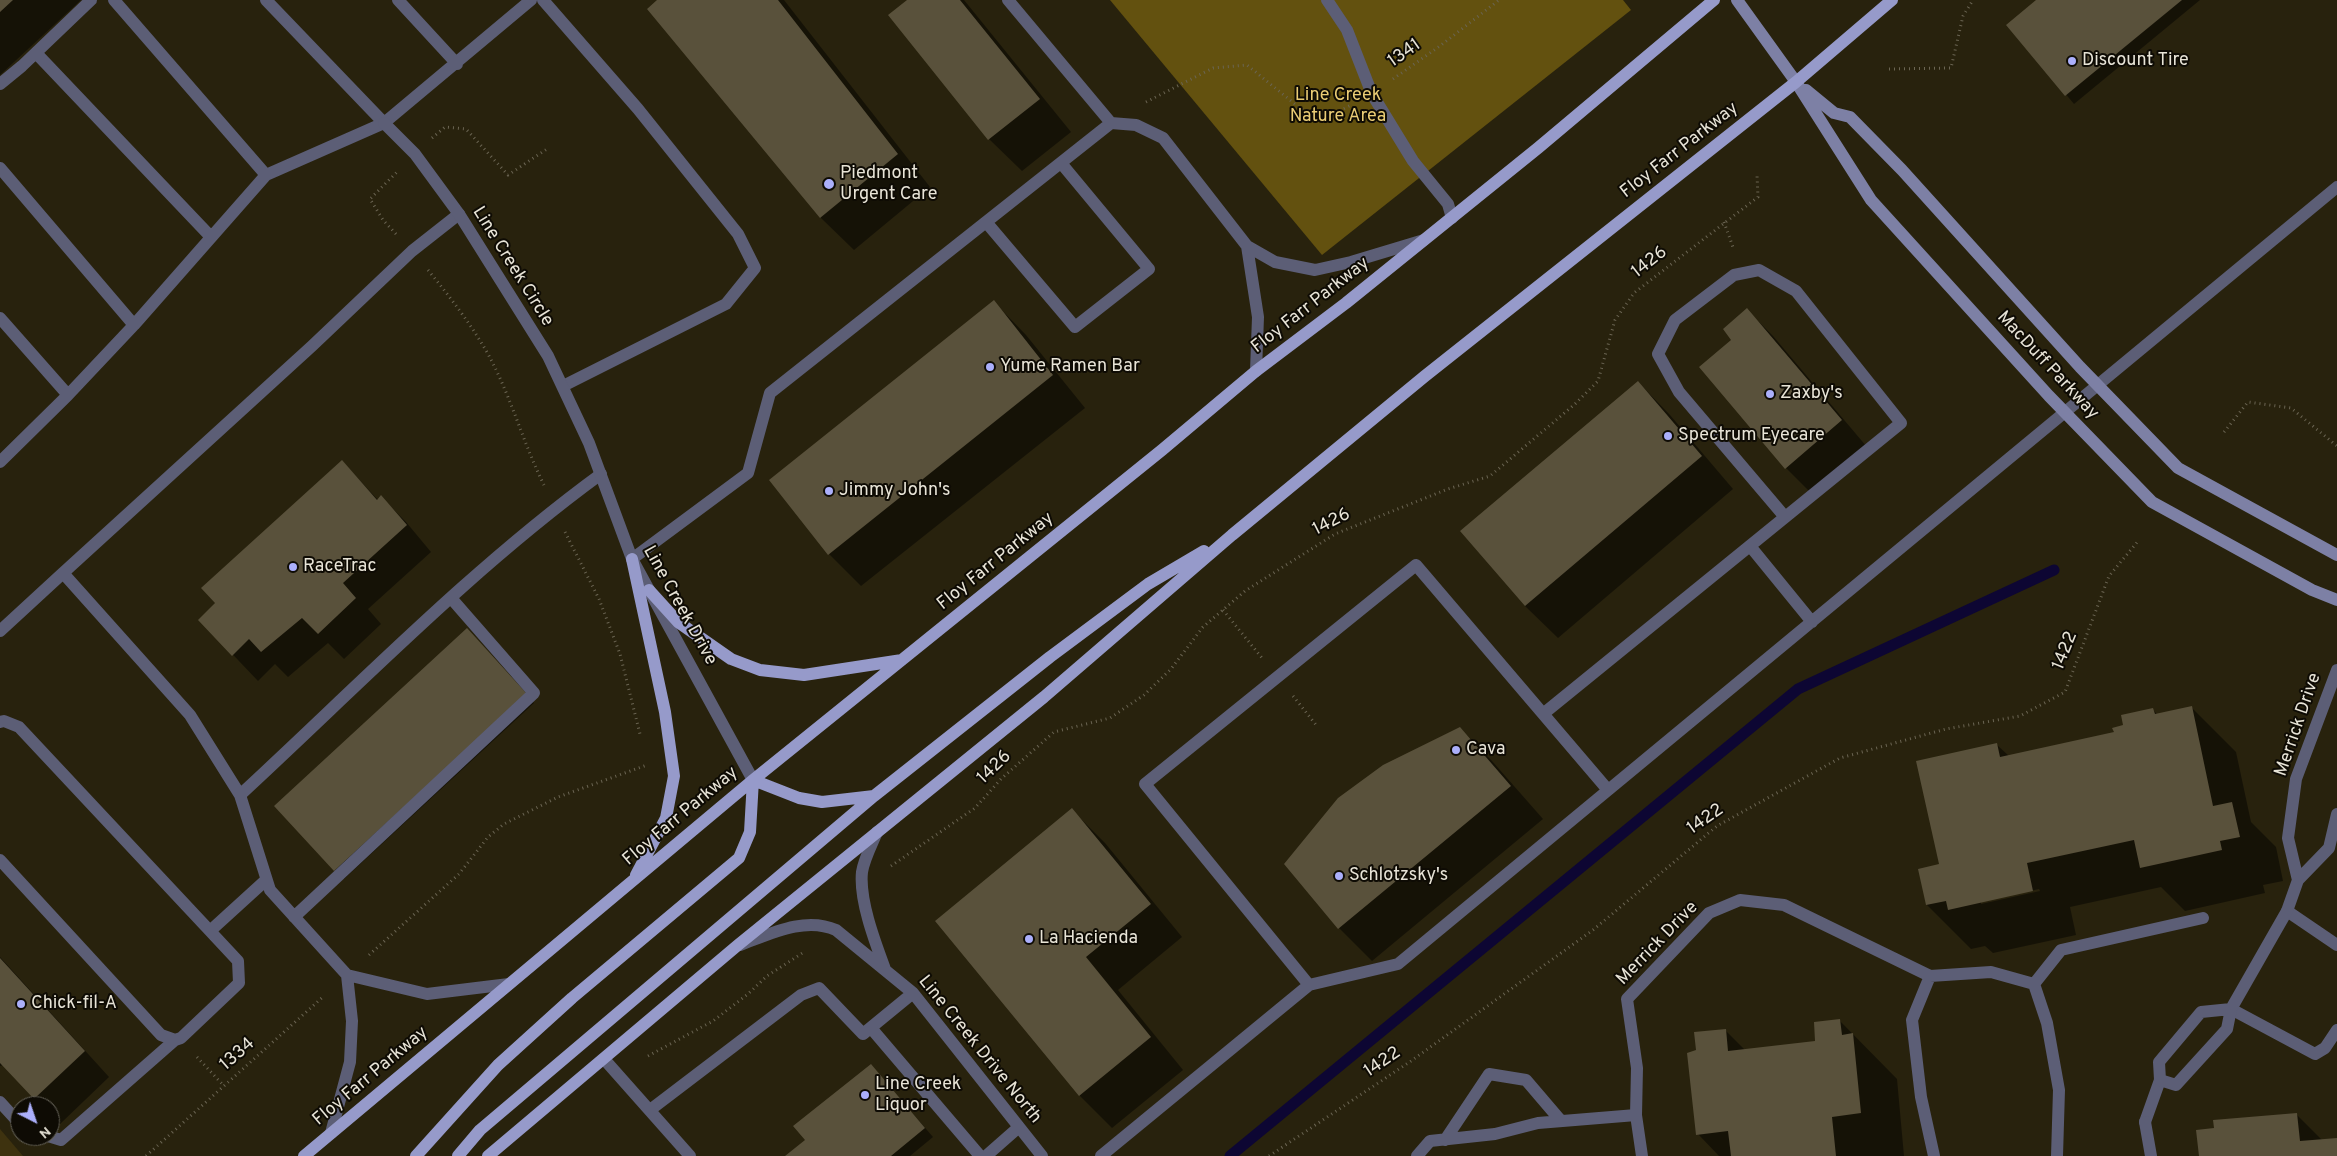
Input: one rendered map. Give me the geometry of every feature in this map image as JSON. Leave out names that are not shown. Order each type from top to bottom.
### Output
[{"type":"main road","name":"Floy Farr Parkway","points":[[304,1156],[753,780],[1162,450],[1256,371],[1346,303],[1452,218],[1714,0]]},
{"type":"main road","name":"Floy Farr Parkway","points":[[488,1156],[738,945],[1044,697],[1232,535],[1425,376],[1796,82],[1892,0]]},
{"type":"main road","name":"Floy Farr Parkway","points":[[458,1156],[488,1124],[874,796],[1050,657],[1148,584],[1232,535]]},
{"type":"main road","points":[[632,559],[666,712],[674,776],[666,818],[634,880]]},
{"type":"main road","points":[[649,590],[678,622],[731,660],[760,670],[804,675],[902,660]]},
{"type":"main road","points":[[416,1156],[505,1058],[572,998],[739,858],[750,832],[753,780],[799,798],[814,800],[874,796]]},
{"type":"street","points":[[0,84],[36,53],[91,0]]},
{"type":"street","points":[[114,0],[266,175]]},
{"type":"street","name":"Line Creek Circle","points":[[266,0],[414,154],[459,214],[542,348],[563,386],[590,443]]},
{"type":"street","points":[[398,0],[457,64]]},
{"type":"street","points":[[2,456],[68,395],[134,325],[266,175],[384,123],[457,64],[531,0]]},
{"type":"street","points":[[543,0],[638,109],[738,234],[755,268],[726,304],[563,386]]},
{"type":"street","points":[[1008,0],[1111,123]]},
{"type":"street","points":[[1327,0],[1347,30],[1372,94],[1413,161],[1448,204],[1452,218]]},
{"type":"street","name":"MacDuff Parkway","points":[[1737,0],[1796,82],[1871,200],[2065,413],[2152,502],[2312,590],[2337,600]]},
{"type":"street","points":[[36,53],[211,237]]},
{"type":"street","name":"MacDuff Parkway","points":[[1796,82],[1834,113],[1850,118],[1876,144],[2097,384],[2178,468],[2337,555]]},
{"type":"street","points":[[632,559],[748,473],[770,393],[1111,123],[1136,125],[1163,138],[1247,246],[1275,262],[1315,270],[1351,262],[1424,240]]},
{"type":"street","points":[[986,222],[1075,327],[1149,269],[1061,164]]},
{"type":"street","points":[[0,168],[134,325]]},
{"type":"street","points":[[1101,1156],[1309,985],[1398,964],[2337,187]]},
{"type":"street","points":[[0,631],[312,346],[412,251],[459,214]]},
{"type":"street","points":[[1247,246],[1258,317],[1256,371]]},
{"type":"street","points":[[1543,714],[1901,423],[1796,291],[1758,270],[1734,275],[1676,320],[1658,354],[1679,392],[1785,517]]},
{"type":"street","points":[[0,318],[68,395]]},
{"type":"street","name":"Line Creek Drive","points":[[590,443],[632,559],[753,780]]},
{"type":"street","points":[[240,795],[451,598],[554,508],[601,474]]},
{"type":"street","points":[[1750,546],[1812,622]]},
{"type":"street","points":[[1309,985],[1145,784],[1416,565],[1608,790]]},
{"type":"street","points":[[63,573],[190,715],[240,795],[270,890],[347,975],[427,994],[509,984]]},
{"type":"street","points":[[294,916],[534,693],[451,598]]},
{"type":"street","name":"Merrick Drive","points":[[2298,880],[2288,838],[2296,779],[2337,670]]},
{"type":"street","points":[[2,720],[19,727],[238,961],[240,983],[178,1039],[60,1140]]},
{"type":"street","points":[[2160,1080],[2176,1085],[2227,1029],[2231,1009],[2287,910],[2298,880],[2329,848],[2337,814]]},
{"type":"street","points":[[877,832],[862,870],[862,889],[885,969]]},
{"type":"street","points":[[0,860],[161,1035],[178,1039]]},
{"type":"street","points":[[210,931],[266,880]]},
{"type":"street","name":"Merrick Drive","points":[[1642,1156],[1636,1115],[1637,1068],[1627,999],[1709,913],[1740,900],[1784,905],[1930,976],[1991,972],[2034,984]]},
{"type":"street","points":[[2287,910],[2337,945]]},
{"type":"street","points":[[2057,1156],[2058,1090],[2047,1023],[2034,984],[2061,950],[2203,918]]},
{"type":"street","name":"Line Creek Drive North","points":[[738,945],[790,926],[824,925],[836,930],[913,992],[1042,1156]]},
{"type":"street","points":[[331,1133],[350,1062],[352,1021],[347,975]]},
{"type":"street","points":[[1930,976],[1912,1020],[1921,1097],[1934,1156]]},
{"type":"street","points":[[650,1110],[801,994],[819,988],[863,1034],[913,992]]},
{"type":"street","points":[[2151,1156],[2145,1122],[2160,1080],[2159,1062],[2201,1012],[2231,1009],[2316,1054],[2324,1048],[2337,1030]]},
{"type":"street","points":[[871,1028],[980,1156]]},
{"type":"street","points":[[604,1059],[617,1076],[690,1156]]},
{"type":"street","points":[[1445,1140],[1489,1074],[1526,1080],[1561,1121]]},
{"type":"street","points":[[0,1102],[10,1113]]},
{"type":"street","points":[[1417,1156],[1430,1141],[1496,1134],[1538,1123],[1636,1115]]},
{"type":"street","points":[[986,1156],[1019,1127]]},
{"type":"path","name":"1341","points":[[1111,123],[1158,95],[1213,68],[1247,65],[1302,109],[1328,117],[1372,94],[1440,46],[1499,0]]},
{"type":"path","points":[[1889,68],[1951,68],[1963,16],[1974,0]]},
{"type":"path","name":"1426","points":[[890,867],[975,808],[1001,779],[1054,732],[1110,718],[1144,695],[1171,669],[1203,627],[1245,591],[1335,534],[1448,489],[1490,476],[1575,404],[1598,381],[1615,320],[1634,293],[1758,197],[1757,175]]},
{"type":"path","points":[[2224,432],[2248,402],[2291,408],[2337,446]]},
{"type":"path","name":"1422","points":[[1269,1156],[1411,1061],[1593,930],[1717,826],[1840,758],[1946,730],[2020,716],[2064,692],[2109,576],[2138,540]]},
{"type":"path","points":[[617,1076],[624,1070],[713,1020],[748,994],[767,976],[806,950]]},
{"type":"path","name":"1334","points":[[146,1156],[347,975]]},
{"type":"path","points":[[178,1039],[224,1086]]},
{"type":"shaded area","points":[[0,1129],[10,1141],[10,1146],[14,1146],[23,1156],[0,1156]]},
{"type":"green space","name":"Line Creek Nature Area","points":[[1110,0],[1623,0],[1631,10],[1322,255]]},
{"type":"building","points":[[0,0],[13,0],[0,12]]},
{"type":"building","points":[[657,0],[778,0],[898,154],[820,218],[647,9]]},
{"type":"building","points":[[907,0],[960,0],[1040,99],[988,140],[888,15]]},
{"type":"building","name":"Discount Tire","points":[[2036,0],[2182,0],[2065,96],[2006,25]]},
{"type":"building","points":[[994,300],[1053,375],[828,555],[769,480]]},
{"type":"building","name":"Zaxby's","points":[[1747,308],[1842,420],[1785,469],[1699,367],[1731,340],[1723,329]]},
{"type":"building","points":[[1638,381],[1702,456],[1525,606],[1460,531]]},
{"type":"building","name":"RaceTrac","points":[[342,460],[377,500],[381,495],[407,525],[343,583],[356,598],[318,634],[302,618],[261,652],[249,639],[232,656],[198,620],[215,603],[201,588]]},
{"type":"building","points":[[467,628],[527,694],[334,871],[274,806]]},
{"type":"building","points":[[2192,706],[2213,806],[2232,802],[2240,837],[2220,841],[2222,850],[2140,868],[2134,840],[2027,863],[2033,891],[1948,910],[1946,901],[1926,905],[1918,869],[1939,864],[1916,761],[1997,743],[2000,757],[2114,732],[2112,728],[2123,725],[2121,715],[2153,708],[2155,714]]},
{"type":"building","points":[[1460,727],[1511,786],[1338,929],[1284,864],[1338,798],[1383,765]]},
{"type":"building","name":"La Hacienda","points":[[1072,808],[1151,904],[1086,957],[1151,1037],[1079,1096],[935,921]]},
{"type":"building","name":"Chick-fil-A","points":[[0,958],[85,1051],[37,1096],[31,1096],[0,1063]]},
{"type":"building","points":[[1840,1019],[1842,1035],[1853,1033],[1861,1113],[1832,1117],[1836,1156],[1731,1156],[1728,1131],[1696,1135],[1687,1053],[1696,1050],[1694,1032],[1726,1029],[1728,1051],[1815,1041],[1814,1022]]},
{"type":"building","name":"Line Creek Liquor","points":[[871,1064],[925,1128],[891,1156],[785,1156],[805,1140],[793,1126]]},
{"type":"building","points":[[2297,1113],[2300,1141],[2337,1138],[2337,1156],[2199,1156],[2196,1130],[2214,1128],[2213,1120]]},
{"type":"waterway","points":[[1230,1156],[1798,689],[2054,570]]},
{"type":"place","name":"Discount Tire","points":[[2072,61]]},
{"type":"place","name":"Piedmont Urgent Care","points":[[829,184]]},
{"type":"place","name":"Yume Ramen Bar","points":[[990,367]]},
{"type":"place","name":"Zaxby's","points":[[1770,394]]},
{"type":"place","name":"Spectrum Eyecare","points":[[1668,436]]},
{"type":"place","name":"Jimmy John's","points":[[829,491]]},
{"type":"place","name":"RaceTrac","points":[[293,567]]},
{"type":"place","name":"Cava","points":[[1456,750]]},
{"type":"place","name":"Schlotzsky's","points":[[1339,876]]},
{"type":"place","name":"La Hacienda","points":[[1029,939]]},
{"type":"place","name":"Chick-fil-A","points":[[21,1004]]},
{"type":"place","name":"Line Creek Liquor","points":[[865,1095]]}]
